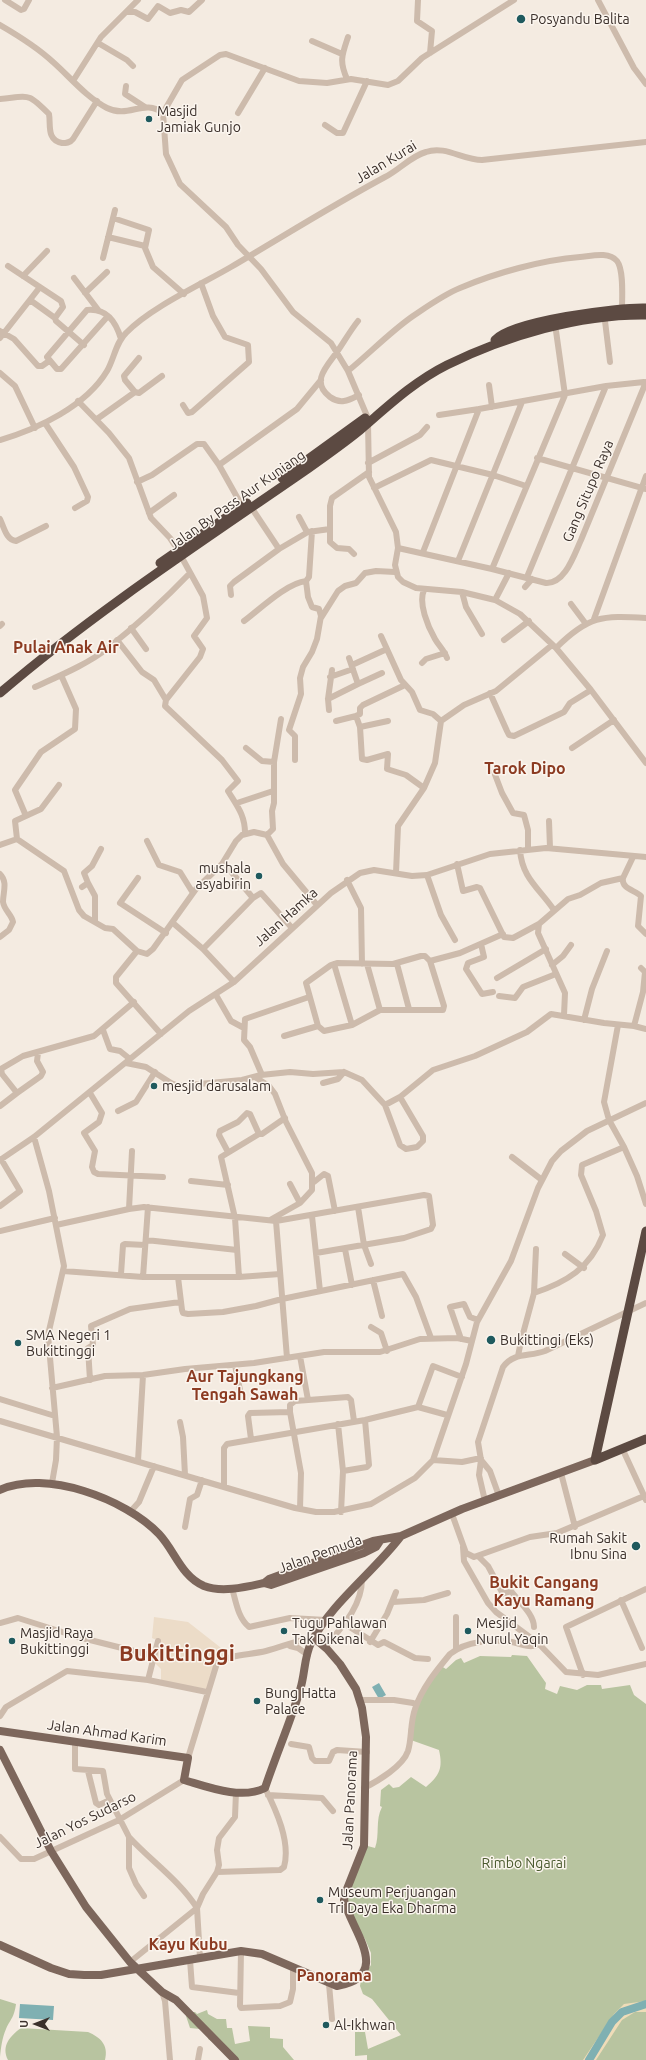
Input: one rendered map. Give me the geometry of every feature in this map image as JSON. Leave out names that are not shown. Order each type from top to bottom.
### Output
[{"type":"highway","name":"Jalan By Pass Aur Kuniang","points":[[495,341],[503,333],[522,327],[578,315],[622,308],[646,308]]},
{"type":"highway","name":"Jalan By Pass Aur Kuniang","points":[[1,688],[48,645],[292,475],[367,419],[411,383],[495,341],[598,315],[646,312]]},
{"type":"highway","name":"Jalan By Pass Aur Kuniang","points":[[515,335],[594,319],[646,315]]},
{"type":"highway","name":"Jalan By Pass Aur Kuniang","points":[[495,341],[505,343],[605,321],[646,318]]},
{"type":"highway","points":[[595,1460],[646,1231]]},
{"type":"highway","points":[[595,1460],[646,1438]]},
{"type":"main road","name":"Jalan Pemuda","points":[[0,1490],[9,1486],[28,1482],[52,1483],[92,1494],[130,1512],[151,1526],[160,1535],[184,1570],[197,1582],[212,1589],[232,1588],[264,1584],[271,1585],[364,1553],[376,1547],[380,1541],[401,1536],[485,1501],[595,1460]]},
{"type":"main road","points":[[188,1758],[184,1780],[236,1792],[267,1791],[301,1688],[308,1654],[314,1638],[326,1620],[362,1579],[384,1558],[401,1536]]},
{"type":"main road","points":[[308,1654],[326,1647],[320,1629]]},
{"type":"main road","name":"Jalan Panorama","points":[[0,1945],[69,1974],[101,1975],[241,1951],[262,1954],[329,1984],[337,1986],[353,1981],[364,1970],[367,1960],[366,1954],[344,1900],[364,1846],[364,1788],[367,1752],[360,1700],[356,1689],[347,1673],[326,1647],[314,1638]]},
{"type":"main road","name":"Jalan Ahmad Karim","points":[[0,1731],[188,1758]]},
{"type":"main road","points":[[0,1750],[51,1851],[86,1907],[130,1962],[162,1992],[176,2000],[235,2060]]},
{"type":"street","points":[[5,0],[21,10],[24,9],[29,0]]},
{"type":"street","points":[[73,81],[98,43],[138,0]]},
{"type":"street","points":[[127,12],[135,12],[148,19],[156,7],[170,13],[179,10],[189,12],[202,0]]},
{"type":"street","points":[[418,0],[416,21],[432,31],[430,53]]},
{"type":"street","points":[[514,0],[504,2],[416,62],[393,83],[384,85],[367,81],[347,79],[327,83],[299,81],[226,54],[220,55],[182,80],[163,113],[166,154],[180,184],[226,227],[247,256],[261,269],[292,312],[304,323],[325,338],[338,352],[359,395],[367,419],[368,472],[374,488],[396,532],[398,548],[395,572],[403,582],[424,590],[462,592],[495,600],[514,610],[529,621],[554,647],[591,690],[646,763]]},
{"type":"street","points":[[598,0],[634,68],[646,84]]},
{"type":"street","points":[[0,25],[33,45],[73,81],[107,108],[124,112],[145,107],[156,107],[163,113]]},
{"type":"street","points":[[347,79],[341,65],[342,54],[348,37]]},
{"type":"street","points":[[312,41],[342,54]]},
{"type":"street","points":[[98,43],[127,60],[133,66]]},
{"type":"street","points":[[238,113],[265,68]]},
{"type":"street","points":[[325,125],[337,133],[343,133],[367,81]]},
{"type":"street","points":[[126,86],[125,94],[145,107]]},
{"type":"street","points":[[0,99],[27,96],[33,99],[49,114],[49,130],[52,137],[63,143],[69,143],[73,139],[97,101]]},
{"type":"street","name":"Jalan Kurai","points":[[121,339],[141,320],[247,256],[371,184],[386,177],[418,155],[434,150],[450,152],[465,158],[482,160],[646,142]]},
{"type":"street","points":[[104,258],[114,210]]},
{"type":"street","points":[[113,218],[148,229],[149,232],[145,246],[154,270],[184,294]]},
{"type":"street","points":[[108,237],[145,246]]},
{"type":"street","points":[[23,276],[47,251]]},
{"type":"street","points":[[348,371],[412,317],[440,298],[459,288],[536,264],[574,257],[602,255],[611,256],[616,260],[621,270],[622,308]]},
{"type":"street","points":[[8,266],[62,303],[62,309],[54,318]]},
{"type":"street","points":[[85,293],[107,272]]},
{"type":"street","points":[[74,278],[99,311]]},
{"type":"street","points":[[183,405],[188,413],[192,412],[249,362],[248,345],[225,337],[213,316],[201,283]]},
{"type":"street","points":[[40,287],[1,334],[14,339],[38,366],[42,366],[49,361]]},
{"type":"street","points":[[30,300],[54,318],[84,345]]},
{"type":"street","points":[[0,440],[45,423],[88,393],[107,372],[121,339],[116,323],[108,316],[99,311],[91,310],[84,312],[48,354],[47,358],[57,368],[61,369],[84,345],[108,316]]},
{"type":"street","points":[[358,321],[338,352],[322,371],[321,380],[326,393],[335,400],[344,402],[359,395]]},
{"type":"street","points":[[605,321],[610,362]]},
{"type":"street","points":[[492,569],[537,458],[565,395],[556,331]]},
{"type":"street","points":[[135,392],[125,380],[124,376],[139,358]]},
{"type":"street","points":[[0,373],[15,386],[35,428]]},
{"type":"street","points":[[97,419],[135,392],[139,393],[162,376]]},
{"type":"street","points":[[219,465],[297,409],[321,380]]},
{"type":"street","name":"Gang Situpo Raya","points":[[398,548],[423,552],[552,584],[559,580],[569,565],[607,478],[645,382],[606,386],[565,395],[439,415]]},
{"type":"street","points":[[489,385],[492,407]]},
{"type":"street","name":"Gang Situpo Raya","points":[[525,588],[606,386]]},
{"type":"street","points":[[78,401],[97,419],[129,458],[149,513],[155,524],[183,551],[190,573],[200,588],[207,612],[207,618],[194,636],[202,647],[202,653],[164,704],[166,708],[222,760],[236,778],[238,783],[228,791],[237,803],[243,817],[245,833]]},
{"type":"street","points":[[458,561],[522,402]]},
{"type":"street","points":[[423,552],[479,409]]},
{"type":"street","points":[[45,423],[74,467],[88,497],[87,501],[75,508]]},
{"type":"street","points":[[368,463],[420,435],[426,427]]},
{"type":"street","points":[[137,482],[152,475],[197,444],[204,444],[207,446],[247,507],[279,549]]},
{"type":"street","points":[[537,458],[644,489]]},
{"type":"street","points":[[374,488],[426,461],[435,461],[493,475],[526,486]]},
{"type":"street","points":[[354,554],[349,549],[337,548],[331,543],[330,506],[332,498],[368,472]]},
{"type":"street","points":[[594,619],[644,489],[646,476]]},
{"type":"street","points":[[149,513],[174,495]]},
{"type":"street","points":[[299,517],[309,532],[309,579],[306,581],[311,605],[313,608],[319,609],[321,619]]},
{"type":"street","points":[[0,519],[7,535],[12,540],[16,541],[46,526]]},
{"type":"street","points":[[231,595],[230,586],[234,582],[279,549],[309,532],[330,529]]},
{"type":"street","points":[[295,760],[295,736],[289,730],[301,694],[300,674],[304,663],[314,648],[321,619],[338,591],[345,586],[356,583],[365,573],[376,571],[395,572]]},
{"type":"street","points":[[35,687],[61,675],[107,649],[190,573]]},
{"type":"street","points":[[495,600],[509,573]]},
{"type":"street","points":[[244,621],[282,592],[300,582],[306,581]]},
{"type":"street","points":[[422,663],[426,659],[446,655],[435,639],[424,610],[422,597],[424,590]]},
{"type":"street","points":[[462,592],[466,607],[482,634]]},
{"type":"street","points":[[572,604],[586,624]]},
{"type":"street","points":[[396,873],[398,826],[424,788],[434,767],[441,721],[464,705],[499,688],[568,636],[594,619],[606,617],[646,618]]},
{"type":"street","points":[[504,640],[529,621]]},
{"type":"street","points":[[131,628],[146,649]]},
{"type":"street","points":[[381,636],[405,685],[412,692],[420,710],[433,714],[441,721]]},
{"type":"street","points":[[117,640],[142,672],[154,680],[166,700]]},
{"type":"street","points":[[330,677],[387,649]]},
{"type":"street","points":[[349,658],[358,684]]},
{"type":"street","points":[[329,710],[328,699],[332,670]]},
{"type":"street","points":[[328,699],[382,673]]},
{"type":"street","points":[[26,816],[15,790],[41,752],[75,729],[76,709],[61,675]]},
{"type":"street","points":[[336,721],[360,714],[360,708],[363,705],[405,685]]},
{"type":"street","points":[[490,693],[509,735],[514,736],[564,712],[570,703],[591,690]]},
{"type":"street","points":[[356,716],[360,727],[362,759],[367,760],[388,754],[387,769],[406,775],[424,788]]},
{"type":"street","points":[[267,836],[273,829],[272,810],[274,803],[274,762],[281,719]]},
{"type":"street","points":[[572,748],[614,720]]},
{"type":"street","points":[[360,727],[388,721]]},
{"type":"street","points":[[246,748],[262,761],[274,762]]},
{"type":"street","points":[[494,772],[502,793],[513,813],[524,814],[528,830],[528,849]]},
{"type":"street","points":[[59,785],[41,809],[15,821],[17,839],[62,869],[79,910],[84,916],[104,928],[113,929],[137,951],[145,954],[149,953],[174,923],[193,893],[224,863],[236,841],[245,833],[254,832],[267,836],[283,864],[318,905]]},
{"type":"street","points":[[237,803],[273,791]]},
{"type":"street","points":[[549,821],[550,848]]},
{"type":"street","points":[[0,845],[17,839]]},
{"type":"street","points":[[147,841],[159,865],[180,872],[193,893]]},
{"type":"street","name":"Jalan Hamka","points":[[1,1160],[34,1137],[189,1011],[234,982],[292,928],[347,880],[366,871],[396,873],[412,876],[427,875],[490,854],[528,849],[550,848],[633,857],[646,857]]},
{"type":"street","points":[[95,922],[95,896],[84,873],[92,866],[101,849]]},
{"type":"street","points":[[520,850],[521,862],[526,874],[554,910]]},
{"type":"street","points":[[633,857],[622,882],[625,887],[641,896],[638,926],[646,934]]},
{"type":"street","points":[[224,863],[253,898]]},
{"type":"street","points":[[457,864],[463,891],[477,887],[480,888],[503,934],[507,938],[513,938],[539,924],[563,902],[580,895],[597,884],[623,878]]},
{"type":"street","points":[[0,874],[5,886],[3,904],[13,922],[9,930],[0,937]]},
{"type":"street","points":[[427,875],[441,915],[455,940]]},
{"type":"street","points":[[138,878],[120,903],[166,933]]},
{"type":"street","points":[[347,880],[361,908],[364,964],[380,1010]]},
{"type":"street","points":[[82,887],[88,883]]},
{"type":"street","points":[[204,949],[253,898],[261,893],[292,928]]},
{"type":"street","points":[[174,923],[204,949],[234,982]]},
{"type":"street","points":[[539,924],[538,932],[566,998],[564,1015]]},
{"type":"street","points":[[430,961],[460,953],[503,934]]},
{"type":"street","points":[[480,944],[484,957],[468,963],[466,969],[482,994],[493,992]]},
{"type":"street","points":[[552,964],[559,960],[571,945]]},
{"type":"street","points":[[497,978],[546,949]]},
{"type":"street","points":[[137,951],[120,969],[115,980],[161,1034]]},
{"type":"street","points":[[584,1020],[592,989],[607,951]]},
{"type":"street","points":[[425,956],[430,961],[444,1008],[441,1010],[380,1010],[352,1025],[328,1030],[321,1029],[318,1026],[306,983],[334,964],[397,964],[425,956]]},
{"type":"street","points":[[334,964],[352,1025]]},
{"type":"street","points":[[397,964],[409,1009]]},
{"type":"street","points":[[634,1026],[643,992],[645,972],[641,968]]},
{"type":"street","points":[[499,996],[515,998],[523,987],[556,974]]},
{"type":"street","points":[[216,995],[231,1021],[244,1028]]},
{"type":"street","points":[[262,1075],[250,1047],[244,1040],[244,1020],[246,1018],[309,997]]},
{"type":"street","points":[[17,1093],[2,1074],[1,1069],[22,1056],[89,1039],[103,1030],[134,1002]]},
{"type":"street","points":[[385,1105],[400,1096],[433,1070],[475,1056],[527,1032],[548,1015],[564,1015],[584,1020],[634,1026],[646,1029]]},
{"type":"street","points":[[618,1025],[604,1098],[609,1120],[624,1147],[637,1176],[646,1204]]},
{"type":"street","points":[[284,1036],[318,1026]]},
{"type":"street","points":[[103,1030],[110,1049],[120,1051],[128,1061],[142,1065],[178,1086],[242,1080],[262,1075],[290,1072],[312,1074],[344,1072],[362,1080],[385,1105],[400,1145],[406,1149],[417,1147],[423,1141],[423,1136],[400,1096]]},
{"type":"street","points":[[0,1097],[2,1105],[41,1076],[42,1072],[37,1061],[38,1053]]},
{"type":"street","points":[[118,1111],[136,1102],[155,1072]]},
{"type":"street","points":[[323,1083],[338,1080],[344,1072]]},
{"type":"street","points":[[255,1077],[270,1086],[312,1173],[314,1182],[311,1193],[300,1203],[273,1220]]},
{"type":"street","points":[[90,1092],[102,1113],[99,1122],[84,1133],[95,1151],[92,1167],[94,1172],[98,1174],[130,1174],[163,1177]]},
{"type":"street","points":[[0,1421],[300,1509],[323,1512],[341,1512],[371,1504],[386,1497],[415,1478],[433,1460],[447,1415],[462,1377],[478,1320],[512,1261],[542,1180],[552,1161],[561,1151],[587,1131],[646,1103]]},
{"type":"street","points":[[225,1153],[219,1135],[220,1131],[238,1122],[247,1113],[250,1114],[259,1134]]},
{"type":"street","points":[[239,1277],[235,1218],[221,1159],[225,1153],[259,1134],[262,1134],[285,1118]]},
{"type":"street","points":[[34,1137],[61,1243],[64,1271],[48,1335],[57,1437],[56,1460],[52,1483]]},
{"type":"street","points":[[534,1293],[552,1286],[584,1268],[601,1241],[603,1233],[581,1175],[581,1168],[582,1165],[624,1147]]},
{"type":"street","points":[[129,1209],[132,1151]]},
{"type":"street","points":[[512,1157],[542,1180]]},
{"type":"street","points":[[0,1206],[20,1191],[1,1160]]},
{"type":"street","points":[[314,1182],[324,1174],[328,1176],[335,1211]]},
{"type":"street","points":[[191,1181],[228,1185]]},
{"type":"street","points":[[290,1184],[300,1203]]},
{"type":"street","points":[[56,1225],[129,1209],[148,1207],[235,1218],[273,1220],[312,1216],[424,1195],[428,1196],[430,1199],[433,1226],[431,1230],[404,1238],[316,1253]]},
{"type":"street","points":[[143,1277],[148,1207]]},
{"type":"street","points":[[358,1207],[364,1246],[371,1264]]},
{"type":"street","points":[[312,1216],[320,1291]]},
{"type":"street","points":[[0,1231],[55,1218]]},
{"type":"street","points":[[273,1220],[280,1274],[287,1358]]},
{"type":"street","points":[[121,1274],[123,1245],[125,1244],[145,1242],[237,1250]]},
{"type":"street","points":[[345,1249],[352,1285]]},
{"type":"street","points":[[518,1356],[520,1341],[534,1293],[536,1249]]},
{"type":"street","points":[[565,1254],[584,1268]]},
{"type":"street","points":[[64,1271],[121,1274],[143,1277],[239,1277],[280,1274]]},
{"type":"street","points":[[178,1277],[180,1302],[183,1313],[188,1314],[223,1312],[256,1306],[282,1298],[405,1275],[416,1297],[431,1338]]},
{"type":"street","points":[[373,1280],[382,1316]]},
{"type":"street","points":[[90,1380],[88,1348],[93,1345],[93,1326],[130,1309],[180,1302]]},
{"type":"street","points":[[499,1496],[490,1472],[481,1459],[478,1451],[479,1434],[503,1367],[508,1360],[518,1356],[537,1354],[545,1351],[646,1303]]},
{"type":"street","points":[[461,1339],[450,1307],[464,1304],[469,1316],[478,1320]]},
{"type":"street","points":[[371,1327],[381,1333],[387,1351]]},
{"type":"street","points":[[52,1388],[105,1376],[143,1375],[235,1365],[331,1351],[387,1351],[414,1340],[431,1338],[472,1341]]},
{"type":"street","points":[[300,1356],[308,1400]]},
{"type":"street","points":[[235,1365],[241,1395]]},
{"type":"street","points":[[418,1407],[433,1366],[462,1377]]},
{"type":"street","points":[[138,1461],[143,1375]]},
{"type":"street","points":[[300,1509],[301,1474],[290,1412],[292,1403],[308,1400],[348,1397],[351,1400],[354,1421]]},
{"type":"street","points":[[0,1399],[55,1416]]},
{"type":"street","points":[[224,1486],[225,1445],[251,1439],[365,1420],[418,1407],[447,1415]]},
{"type":"street","points":[[251,1439],[248,1416],[250,1413],[290,1412]]},
{"type":"street","points":[[343,1471],[367,1467],[369,1464],[365,1420]]},
{"type":"street","points":[[180,1422],[183,1437],[185,1475]]},
{"type":"street","points":[[338,1424],[343,1471],[341,1512]]},
{"type":"street","points":[[463,1547],[469,1556],[479,1557],[518,1540],[553,1534],[645,1498],[622,1448]]},
{"type":"street","points":[[433,1460],[462,1462],[481,1459]]},
{"type":"street","points":[[481,1459],[479,1475],[485,1501]]},
{"type":"street","points":[[130,1512],[139,1502],[154,1466]]},
{"type":"street","points":[[561,1473],[575,1526]]},
{"type":"street","points":[[185,1527],[190,1499],[197,1495],[202,1480]]},
{"type":"street","points":[[452,1514],[463,1547],[464,1561],[488,1603],[496,1612],[540,1644],[563,1670],[570,1674],[603,1674],[646,1664]]},
{"type":"street","points":[[479,1557],[488,1566],[503,1594],[512,1591],[530,1615],[534,1623],[534,1627]]},
{"type":"street","points":[[326,1647],[345,1624],[360,1597],[362,1579]]},
{"type":"street","points":[[232,1588],[240,1615],[244,1623],[249,1627],[290,1618],[326,1620]]},
{"type":"street","points":[[583,1675],[566,1627],[646,1589]]},
{"type":"street","points":[[370,1642],[393,1602],[396,1592]]},
{"type":"street","points":[[393,1602],[424,1600],[448,1592]]},
{"type":"street","points":[[621,1600],[642,1648]]},
{"type":"street","points":[[456,1617],[456,1650]]},
{"type":"street","points":[[0,1623],[8,1619],[18,1618],[78,1637],[154,1656]]},
{"type":"street","points":[[345,1624],[370,1642],[378,1645],[384,1642],[415,1658],[428,1659]]},
{"type":"street","points":[[188,1758],[215,1666],[221,1661],[288,1646],[301,1640],[314,1638]]},
{"type":"street","points":[[148,1680],[158,1641]]},
{"type":"street","points":[[364,1788],[378,1781],[405,1756],[408,1750],[412,1718],[420,1696],[440,1666],[456,1650],[481,1642],[490,1641],[506,1641],[530,1646],[540,1644]]},
{"type":"street","points":[[288,1646],[298,1648],[308,1654]]},
{"type":"street","points":[[0,1716],[6,1708],[67,1671],[148,1680],[207,1692]]},
{"type":"street","points":[[360,1700],[394,1700],[413,1703]]},
{"type":"street","points":[[75,1741],[74,1769],[88,1771],[103,1770],[107,1794],[129,1837],[141,1851],[180,1885],[198,1908]]},
{"type":"street","points":[[291,1744],[308,1747],[312,1758],[315,1760],[329,1761],[333,1752],[337,1750],[367,1752]]},
{"type":"street","points":[[88,1771],[96,1803],[99,1805],[110,1800]]},
{"type":"street","name":"Jalan Yos Sudarso","points":[[0,1838],[21,1859],[34,1859],[119,1820],[184,1780]]},
{"type":"street","points":[[217,1872],[280,1870],[284,1867],[286,1854],[284,1838],[267,1791],[322,1798],[332,1811]]},
{"type":"street","points":[[200,1958],[198,1908],[203,1894],[217,1872],[219,1865],[217,1850],[219,1838],[235,1817],[236,1792]]},
{"type":"street","points":[[129,1837],[129,1868],[136,1884],[144,1896]]},
{"type":"street","points":[[130,1962],[198,1908]]},
{"type":"street","points":[[241,1951],[239,1993],[241,2008],[287,2004],[292,1999],[293,1968]]},
{"type":"street","points":[[190,1960],[191,1984],[194,1988],[239,1993]]},
{"type":"street","points":[[329,1984],[332,2019]]},
{"type":"street","points":[[162,1992],[165,2001],[170,2060]]},
{"type":"street","points":[[198,2060],[200,2049]]},
{"type":"green space","name":"Rimbo Ngarai","points":[[512,1655],[527,1656],[546,1683],[545,1689],[557,1694],[560,1686],[577,1690],[587,1685],[601,1685],[602,1689],[630,1685],[634,1695],[646,1704],[646,2060],[367,2060],[367,2055],[355,2056],[355,2032],[365,2032],[368,2049],[401,2035],[372,1999],[363,1994],[360,1986],[361,1980],[371,1965],[371,1953],[365,1939],[350,1918],[345,1907],[364,1845],[375,1848],[379,1817],[382,1807],[380,1806],[381,1790],[389,1784],[393,1788],[399,1787],[411,1777],[426,1787],[439,1771],[441,1762],[439,1750],[408,1739],[411,1719],[419,1701],[441,1666],[446,1669],[456,1660],[461,1658],[464,1663],[480,1656],[511,1657]]},
{"type":"green space","points":[[0,1999],[16,2004],[13,2015],[6,2029],[0,2057]]},
{"type":"green space","points":[[207,2010],[208,2014],[217,2019],[226,2019],[227,2028],[232,2028],[235,2044],[250,2041],[248,2026],[270,2027],[270,2038],[283,2039],[283,2047],[294,2060],[233,2060],[218,2045],[208,2039],[210,2034],[200,2029],[190,2028],[186,2016],[189,2012],[195,2012],[197,2014]]},
{"type":"green space","points":[[21,2028],[88,2032],[100,2039],[105,2046],[105,2060],[8,2060],[6,2055],[6,2046],[13,2034]]},
{"type":"sand","points":[[646,2001],[646,2012],[635,2012],[622,2020],[596,2060],[583,2060],[614,2014],[624,2004]]},
{"type":"shaded area","points":[[154,1617],[188,1622],[225,1651],[223,1658],[218,1660],[207,1689],[161,1681],[161,1669],[154,1662],[161,1642],[152,1638]]},
{"type":"water","points":[[379,1683],[386,1695],[379,1699],[372,1687]]},
{"type":"water","points":[[20,2004],[54,2006],[53,2020],[19,2018]]},
{"type":"waterway","points":[[589,2060],[612,2022],[622,2012],[646,2004]]},
{"type":"place","name":"Posyandu Balita","points":[[521,19]]},
{"type":"place","name":"Masjid Jamiak Gunjo","points":[[149,119]]},
{"type":"place","name":"mushala asyabirin","points":[[259,876]]},
{"type":"place","name":"mesjid darusalam","points":[[154,1086]]},
{"type":"place","name":"Bukittingi (Eks)","points":[[491,1340]]},
{"type":"place","name":"SMA Negeri 1 Bukittinggi","points":[[18,1343]]},
{"type":"place","name":"Rumah Sakit Ibnu Sina","points":[[636,1546]]},
{"type":"place","name":"Tugu Pahlawan Tak Dikenal","points":[[284,1631]]},
{"type":"place","name":"Mesjid Nurul Yaqin","points":[[468,1631]]},
{"type":"place","name":"Masjid Raya Bukittinggi","points":[[12,1641]]},
{"type":"place","name":"Bung Hatta Palace","points":[[257,1701]]},
{"type":"place","name":"Museum Perjuangan Tri Daya Eka Dharma","points":[[320,1900]]},
{"type":"place","name":"Al-Ikhwan","points":[[326,2025]]},
{"type":"district","name":"Pulai Anak Air","points":[[66,648]]},
{"type":"district","name":"Tarok Dipo","points":[[525,769]]},
{"type":"district","name":"Aur Tajungkang Tengah Sawah","points":[[245,1386]]},
{"type":"district","name":"Bukit Cangang Kayu Ramang","points":[[544,1592]]},
{"type":"district","name":"Bukittinggi","points":[[177,1654]]},
{"type":"district","name":"Kayu Kubu","points":[[188,1945]]},
{"type":"district","name":"Panorama","points":[[334,1976]]}]
